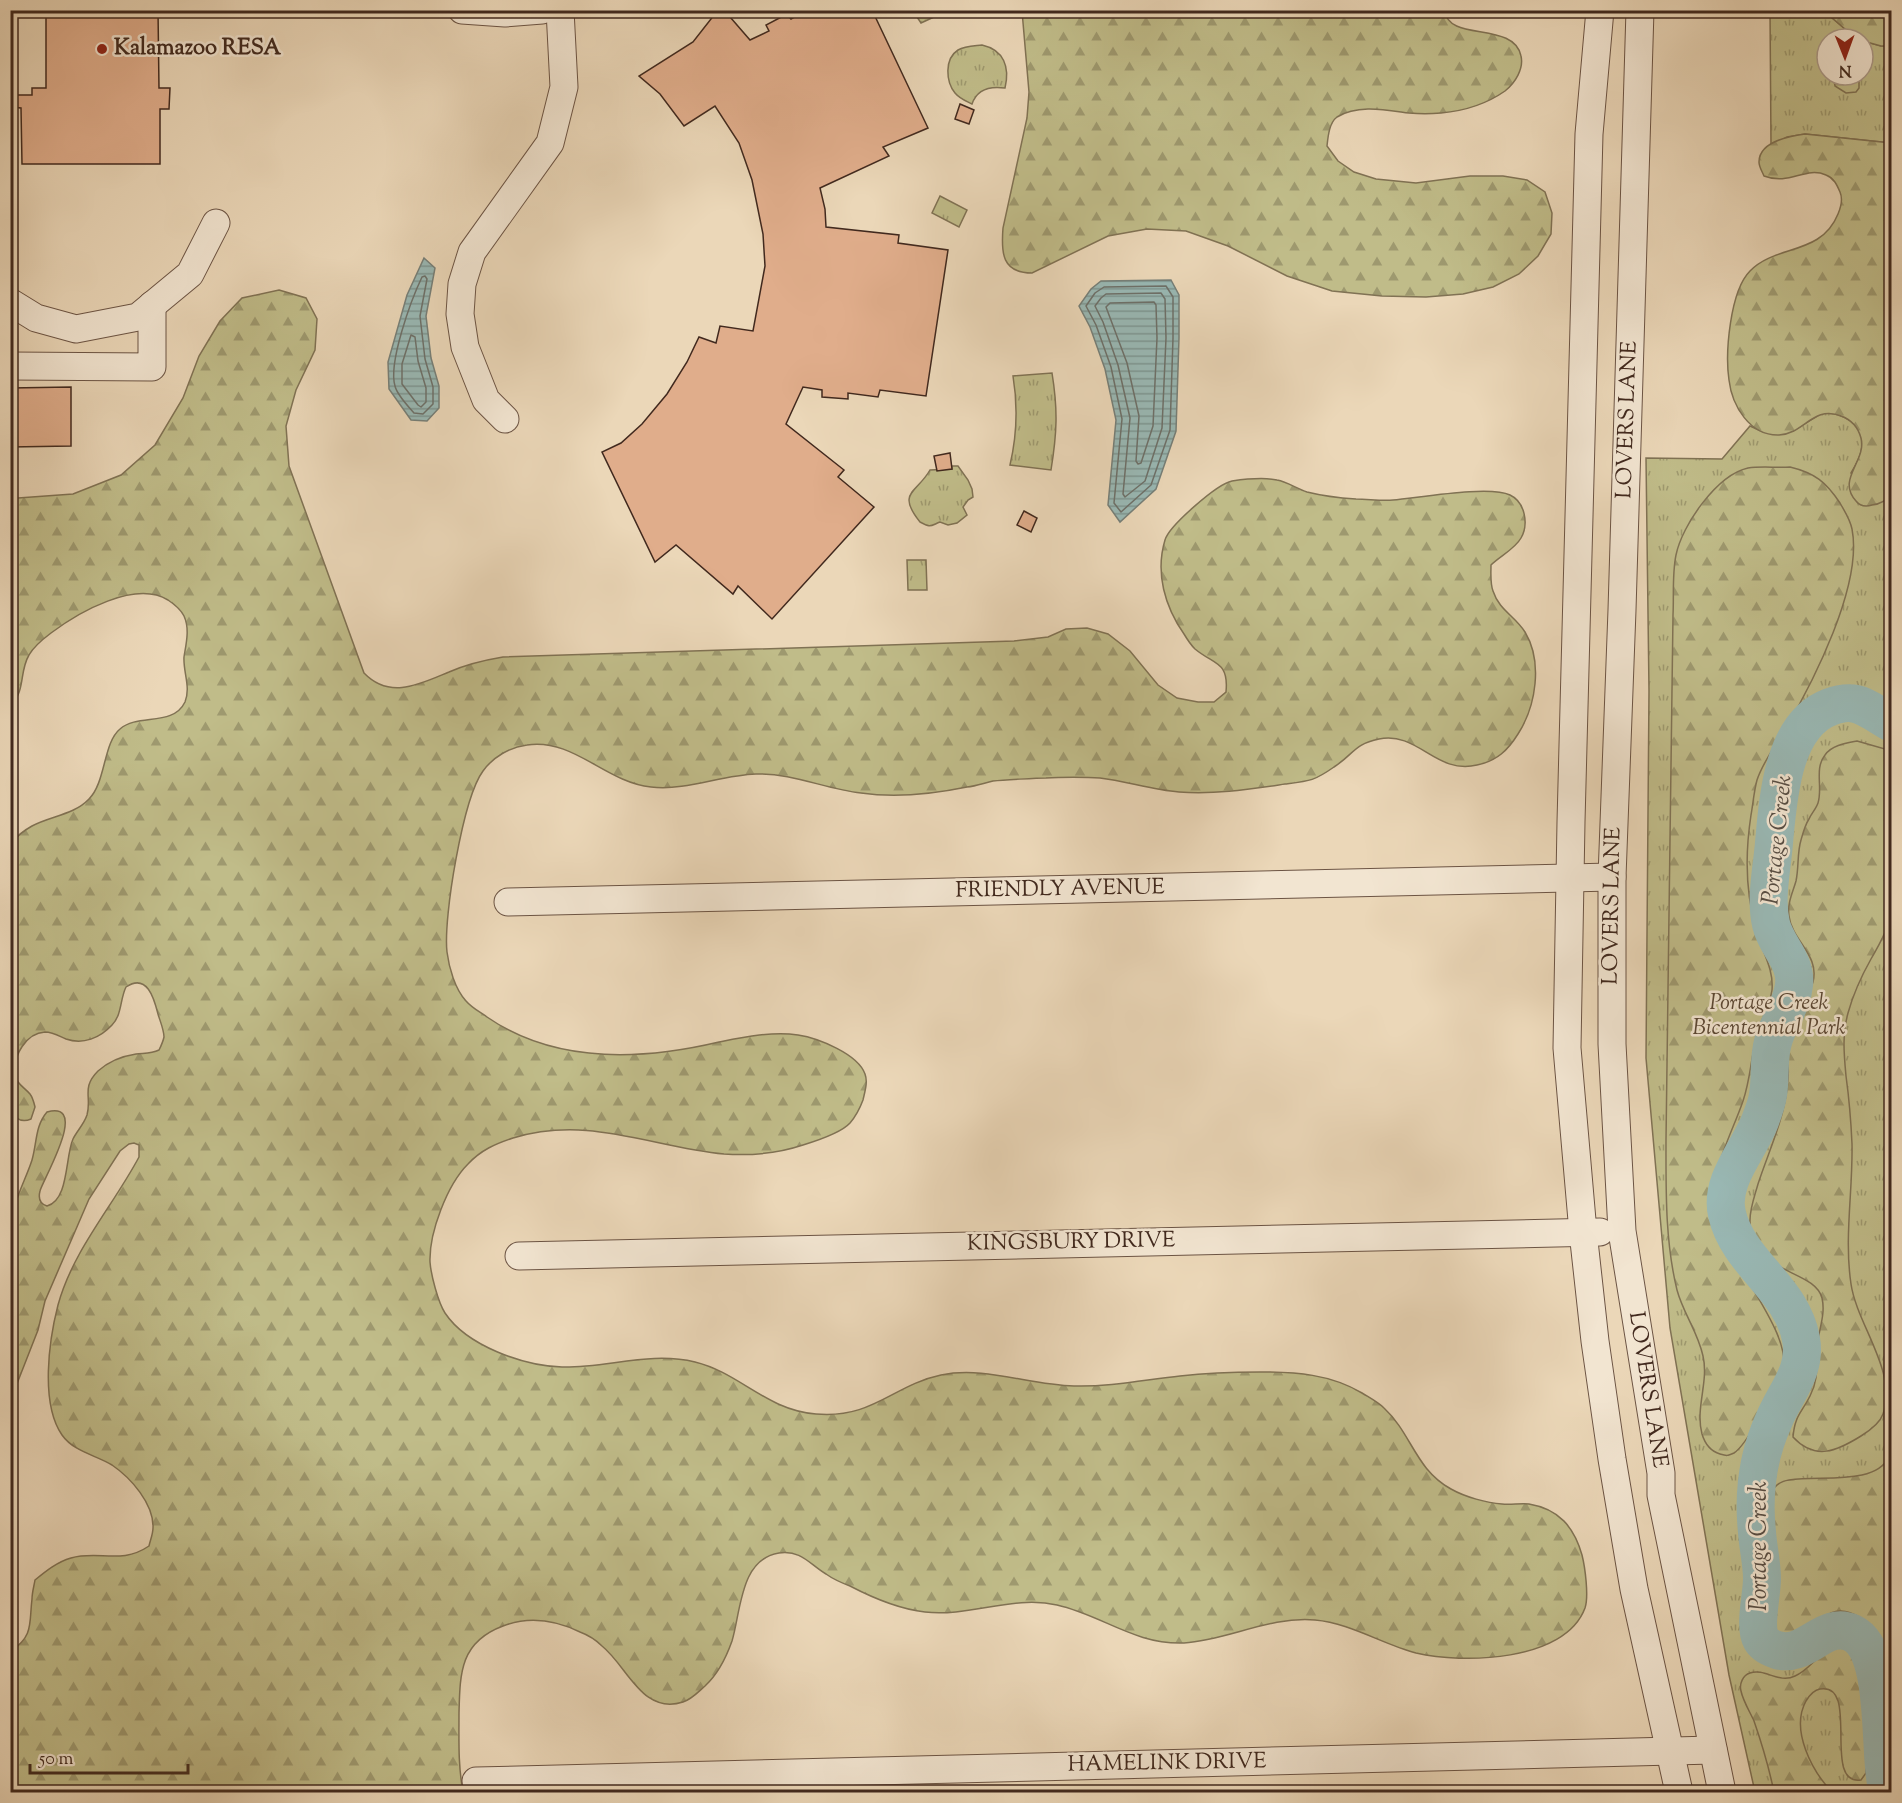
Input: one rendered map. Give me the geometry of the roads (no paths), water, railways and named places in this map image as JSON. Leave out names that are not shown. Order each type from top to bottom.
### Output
[{"type":"street","points":[[462,10],[506,12],[542,10]]},
{"type":"street","points":[[504,419],[486,400],[465,347],[460,314],[462,284],[472,252],[550,143],[564,87],[560,10]]},
{"type":"street","name":"LOVERS LANE","points":[[1600,10],[1589,134],[1567,1048],[1594,1341],[1634,1590],[1679,1792]]},
{"type":"street","name":"LOVERS LANE","points":[[1640,10],[1612,877],[1612,1044],[1622,1231],[1661,1473],[1661,1496],[1722,1792]]},
{"type":"street","points":[[10,302],[36,318],[76,329],[138,317],[189,274],[216,223]]},
{"type":"street","points":[[10,366],[152,367],[152,305]]},
{"type":"street","name":"FRIENDLY AVENUE","points":[[508,902],[1612,877]]},
{"type":"street","name":"KINGSBURY DRIVE","points":[[519,1256],[1622,1231]]},
{"type":"street","name":"HAMELINK DRIVE","points":[[476,1781],[1713,1750]]},
{"type":"water","points":[[424,258],[435,268],[426,316],[431,358],[439,386],[439,408],[427,421],[411,420],[389,389],[388,362],[407,295]]},
{"type":"water","points":[[1171,280],[1179,295],[1176,431],[1156,489],[1120,522],[1108,505],[1116,420],[1105,369],[1090,327],[1079,306],[1091,289],[1101,281]]},
{"type":"waterway","name":"Portage Creek","points":[[1888,1792],[1877,1682],[1872,1660],[1864,1644],[1852,1633],[1842,1630],[1833,1631],[1797,1649],[1777,1650],[1762,1641],[1759,1633],[1758,1618],[1762,1579],[1756,1518],[1758,1475],[1764,1447],[1798,1372],[1802,1351],[1796,1321],[1777,1290],[1742,1247],[1733,1231],[1727,1214],[1726,1202],[1731,1178],[1766,1105],[1771,1048],[1793,993],[1792,968],[1774,932],[1769,914],[1778,806],[1792,747],[1814,716],[1830,707],[1850,703],[1861,705],[1892,723]]},
{"type":"place","name":"Kalamazoo RESA","points":[[102,49]]},
{"type":"park label","name":"Portage Creek Bicentennial Park","points":[[1769,1016]]}]
